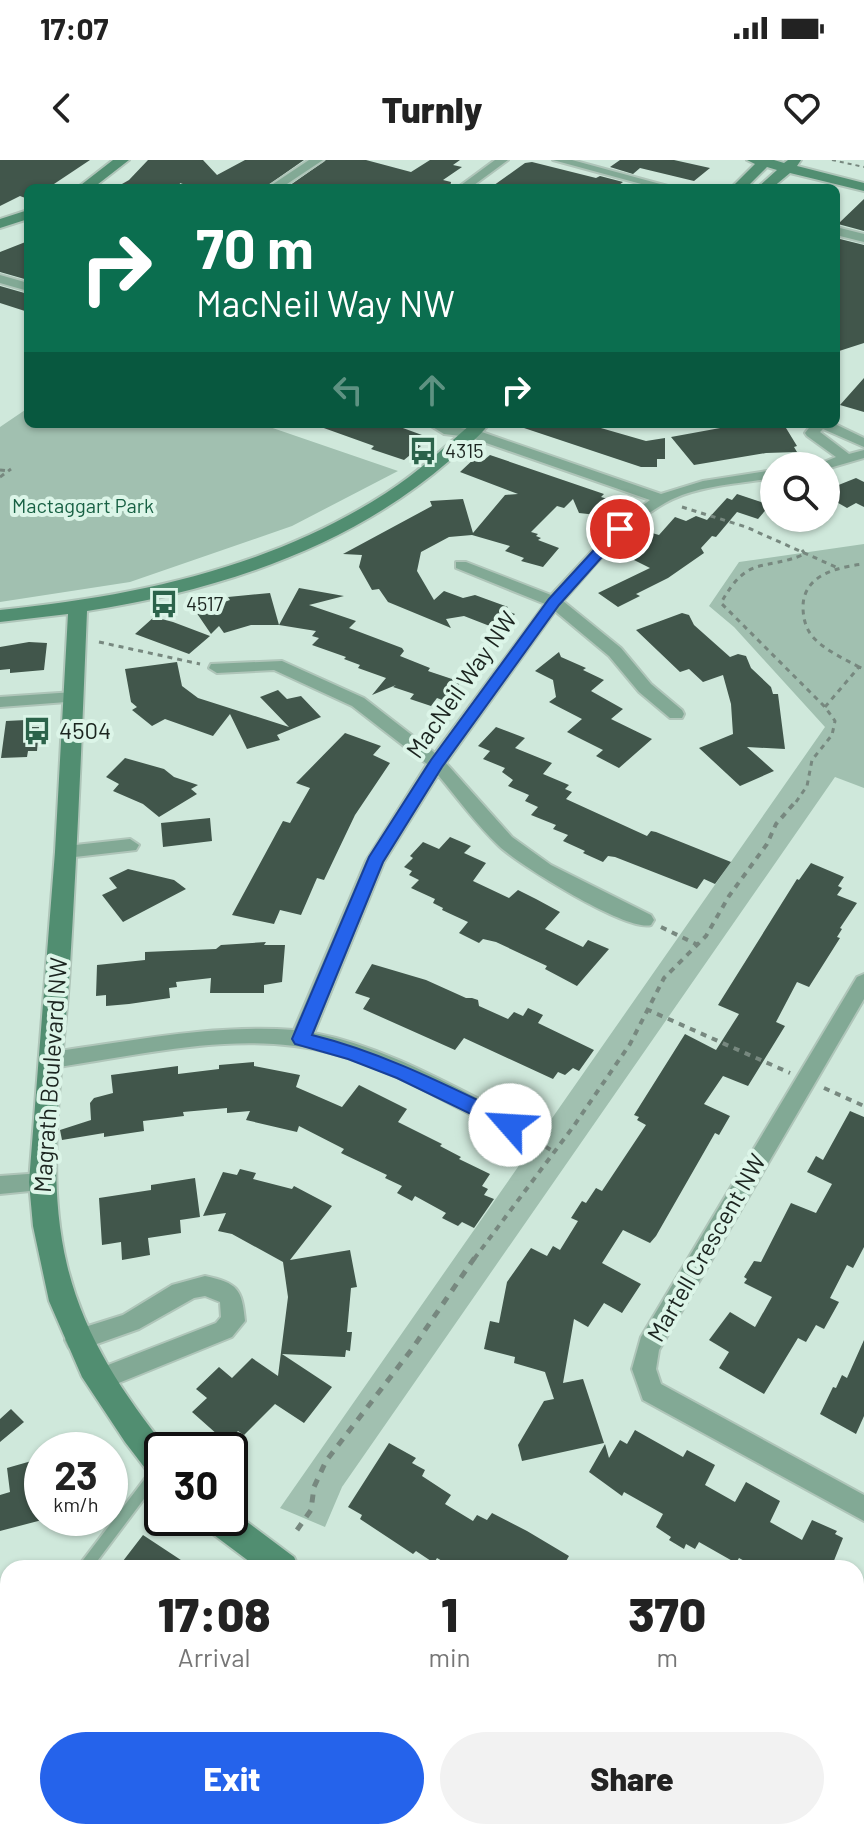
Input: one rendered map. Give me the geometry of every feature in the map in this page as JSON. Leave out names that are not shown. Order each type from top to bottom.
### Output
[{"type":"street","points":[[89,184],[122,160]]},
{"type":"street","points":[[279,184],[317,160]]},
{"type":"street","points":[[469,184],[502,160]]},
{"type":"street","points":[[559,160],[653,184]]},
{"type":"street","points":[[742,184],[762,161],[792,162],[864,177]]},
{"type":"street","points":[[792,162],[864,187]]},
{"type":"street","points":[[768,184],[792,162]]},
{"type":"street","points":[[0,224],[24,215]]},
{"type":"street","points":[[840,232],[864,238]]},
{"type":"street","points":[[0,279],[24,286]]},
{"type":"street","points":[[443,428],[449,431],[466,428]]},
{"type":"street","points":[[0,616],[78,606],[191,582],[315,538],[391,498],[470,428]]},
{"type":"street","points":[[474,428],[661,499]]},
{"type":"street","points":[[817,428],[812,433],[849,460]]},
{"type":"street","points":[[830,428],[864,443]]},
{"type":"street","points":[[840,462],[864,454]]},
{"type":"street","name":"MacNeil Way NW","points":[[301,1039],[375,861],[437,763],[554,602],[620,529],[661,499],[703,485],[760,476]]},
{"type":"street","points":[[461,565],[554,602],[615,652],[645,688],[676,714]]},
{"type":"street","name":"Magrath Boulevard NW","points":[[78,606],[66,852],[42,1182],[45,1229],[53,1272],[77,1340],[99,1380],[144,1441]]},
{"type":"street","points":[[217,668],[276,665],[358,702],[437,763],[506,842],[544,870],[644,920]]},
{"type":"street","points":[[0,702],[74,697]]},
{"type":"street","points":[[66,852],[130,845]]},
{"type":"street","name":"Martell Crescent NW","points":[[864,982],[642,1361],[643,1375],[652,1392],[864,1509]]},
{"type":"street","points":[[52,1060],[206,1040],[301,1039],[352,1052],[403,1072],[510,1125]]},
{"type":"street","points":[[0,1185],[42,1182]]},
{"type":"street","points":[[77,1340],[132,1321],[187,1288],[205,1284],[220,1288],[231,1297],[233,1321],[224,1330],[99,1380]]},
{"type":"street","points":[[241,1536],[272,1560]]},
{"type":"lane","points":[[90,1560],[144,1490]]},
{"type":"path","points":[[832,160],[864,167]]},
{"type":"path","points":[[0,470],[10,470],[0,477]]},
{"type":"path","points":[[661,499],[802,550],[838,568]]},
{"type":"path","points":[[297,1530],[311,1510],[314,1487],[326,1461],[412,1349],[507,1211],[554,1152],[630,1044],[664,978],[712,927],[729,896],[759,856],[776,824],[807,786],[812,760],[832,735],[835,726],[825,707],[721,603],[736,578],[753,565],[796,558],[805,554],[802,550]]},
{"type":"path","points":[[825,707],[862,668],[826,648],[806,627],[803,597],[808,587],[827,572],[864,564]]},
{"type":"path","points":[[99,642],[217,668]]},
{"type":"path","points":[[644,920],[698,945]]},
{"type":"path","points":[[646,1009],[791,1073]]},
{"type":"path","points":[[822,1087],[864,1106]]},
{"type":"path","points":[[510,1125],[554,1152]]},
{"type":"green space","name":"Mactaggart Park","points":[[24,411],[24,428],[273,428],[398,471],[292,526],[130,582],[0,602],[0,427]]},
{"type":"green space","points":[[864,544],[864,788],[835,777],[342,1487],[325,1527],[280,1508],[825,727],[734,627],[709,606],[739,562]]},
{"type":"building","points":[[0,160],[90,160],[54,184],[24,184],[24,198],[20,196],[0,206]]},
{"type":"building","points":[[148,160],[203,160],[217,175],[245,160],[304,160],[270,184],[122,184]]},
{"type":"building","points":[[326,160],[366,160],[411,172],[430,160],[460,160],[453,165],[462,167],[443,180],[451,184],[292,184]]},
{"type":"building","points":[[620,160],[674,160],[710,168],[694,181],[640,168],[633,174],[610,167]]},
{"type":"building","points":[[532,162],[623,182],[496,184],[525,163]]},
{"type":"building","points":[[864,199],[864,231],[840,222]]},
{"type":"building","points":[[840,239],[864,245],[864,343],[840,351]]},
{"type":"building","points":[[24,243],[24,279],[0,272],[0,252]]},
{"type":"building","points":[[0,286],[24,293],[24,311],[0,303]]},
{"type":"building","points":[[864,378],[864,412],[840,405]]},
{"type":"building","points":[[324,428],[403,428],[422,435],[413,443],[421,446],[404,460],[371,449],[374,446]]},
{"type":"building","points":[[524,428],[601,428],[646,441],[665,438],[665,459],[657,459],[657,467],[641,467]]},
{"type":"building","points":[[720,428],[786,428],[797,446],[794,447],[797,452],[760,452],[694,465],[671,437]]},
{"type":"building","points":[[490,455],[604,494],[601,497],[611,500],[597,515],[579,513],[573,499],[564,508],[557,506],[531,532],[538,534],[536,536],[541,538],[538,540],[559,548],[543,567],[521,561],[524,558],[505,551],[510,546],[472,535],[449,537],[421,552],[417,571],[434,600],[444,591],[463,598],[475,595],[508,607],[505,610],[515,614],[500,630],[464,616],[446,619],[451,628],[388,602],[379,589],[372,590],[359,567],[362,555],[343,554],[432,506],[430,501],[463,499],[473,533],[505,495],[518,494],[460,472],[476,457],[484,460]]},
{"type":"building","points":[[856,478],[864,482],[864,507],[856,503],[847,508],[840,504],[840,484]]},
{"type":"building","points":[[737,494],[760,502],[760,517],[758,519],[737,512],[716,537],[712,536],[701,548],[704,553],[618,607],[598,593],[650,568],[630,558],[652,533],[659,535],[675,517],[686,521],[696,516],[707,520],[727,498],[732,500]]},
{"type":"building","points":[[299,588],[344,596],[309,605],[356,621],[349,628],[402,648],[404,651],[400,656],[430,668],[428,671],[461,682],[445,701],[437,698],[431,706],[410,699],[414,694],[393,687],[396,685],[372,695],[386,678],[358,668],[360,665],[344,659],[346,657],[312,645],[319,638],[312,636],[316,631],[279,625]]},
{"type":"building","points":[[270,593],[279,625],[251,625],[224,633],[219,626],[211,634],[196,612],[230,600],[228,597]]},
{"type":"building","points":[[682,613],[689,615],[694,625],[730,657],[738,654],[746,656],[751,668],[771,687],[773,694],[778,694],[785,749],[747,747],[774,771],[740,786],[699,748],[733,734],[731,704],[723,675],[703,682],[689,669],[680,672],[636,630]]},
{"type":"building","points":[[154,617],[210,636],[189,654],[135,634]]},
{"type":"building","points":[[29,642],[47,643],[44,670],[10,673],[10,669],[0,670],[0,647]]},
{"type":"building","points":[[559,652],[561,657],[604,680],[591,691],[623,709],[611,719],[652,739],[619,768],[596,756],[603,750],[567,732],[582,719],[549,702],[556,697],[553,680],[535,671]]},
{"type":"building","points":[[177,662],[182,686],[198,698],[289,727],[260,697],[278,690],[287,699],[301,696],[321,717],[277,735],[280,740],[247,749],[230,714],[213,736],[165,719],[152,726],[132,710],[137,707],[131,702],[125,669]]},
{"type":"building","points":[[26,720],[25,727],[39,727],[37,751],[28,751],[27,757],[1,758],[6,721]]},
{"type":"building","points":[[496,727],[525,738],[515,748],[552,763],[543,774],[569,785],[565,789],[572,792],[566,799],[647,836],[651,831],[656,832],[731,862],[715,884],[704,879],[697,889],[615,857],[608,856],[603,862],[583,853],[585,851],[563,841],[568,835],[553,829],[556,825],[531,815],[538,807],[525,801],[529,795],[508,786],[513,780],[502,772],[505,768],[483,759],[490,751],[478,746]]},
{"type":"building","points":[[345,733],[381,746],[373,755],[390,763],[355,815],[324,880],[317,878],[301,915],[280,910],[274,924],[232,915],[283,821],[290,823],[310,788],[296,783]]},
{"type":"building","points":[[125,758],[164,769],[174,777],[198,785],[191,789],[197,794],[159,817],[143,804],[113,791],[119,784],[106,777]]},
{"type":"building","points":[[210,818],[212,841],[163,847],[161,823]]},
{"type":"building","points":[[450,837],[471,846],[464,853],[486,863],[473,881],[509,898],[518,890],[536,899],[560,912],[545,929],[583,947],[588,940],[609,949],[577,986],[545,969],[547,966],[496,942],[483,939],[479,943],[459,933],[468,922],[442,910],[433,903],[435,899],[411,888],[419,880],[409,875],[412,871],[404,867],[413,858],[410,856],[423,842],[439,849]]},
{"type":"building","points":[[811,863],[844,877],[837,895],[857,903],[840,928],[837,937],[840,938],[809,987],[797,982],[776,1022],[785,1026],[748,1086],[723,1076],[704,1104],[730,1116],[719,1135],[715,1133],[656,1236],[650,1243],[623,1230],[602,1263],[641,1284],[622,1313],[604,1303],[588,1327],[574,1319],[563,1383],[583,1379],[604,1443],[522,1461],[518,1445],[544,1401],[554,1399],[545,1372],[514,1363],[515,1357],[484,1349],[490,1321],[499,1323],[507,1282],[531,1248],[547,1256],[553,1246],[560,1250],[578,1221],[571,1218],[582,1201],[586,1203],[596,1188],[602,1191],[646,1125],[634,1115],[685,1034],[716,1050],[739,1014],[718,1005],[797,879]]},
{"type":"building","points":[[128,869],[174,880],[186,889],[123,922],[102,895],[117,888],[109,878]]},
{"type":"building","points":[[266,942],[264,945],[285,945],[282,982],[264,985],[264,993],[210,993],[211,978],[176,982],[177,987],[169,988],[170,998],[106,1006],[106,995],[96,996],[97,965],[145,960],[145,952],[216,949],[221,945]]},
{"type":"building","points":[[372,964],[478,1000],[479,1006],[508,1019],[514,1012],[523,1016],[528,1008],[543,1015],[538,1023],[594,1050],[579,1071],[573,1068],[565,1075],[558,1072],[553,1079],[464,1038],[455,1050],[363,1009],[370,998],[355,993]]},
{"type":"building","points":[[254,1062],[254,1066],[300,1075],[296,1087],[342,1107],[359,1085],[407,1109],[398,1122],[442,1144],[440,1146],[461,1157],[459,1159],[490,1174],[482,1186],[488,1189],[484,1195],[494,1199],[474,1228],[462,1222],[458,1226],[442,1218],[446,1213],[415,1196],[412,1201],[397,1193],[402,1186],[385,1178],[387,1175],[341,1153],[344,1149],[299,1126],[297,1132],[246,1120],[250,1111],[227,1113],[227,1108],[183,1112],[184,1116],[143,1121],[144,1131],[62,1140],[60,1130],[91,1120],[90,1103],[94,1098],[113,1093],[111,1075],[178,1066],[178,1074],[219,1069],[219,1065]]},
{"type":"building","points":[[850,1111],[864,1117],[864,1247],[853,1268],[847,1265],[830,1298],[839,1302],[824,1329],[816,1325],[806,1342],[798,1338],[764,1394],[719,1368],[729,1352],[709,1340],[730,1312],[755,1327],[772,1297],[744,1283],[747,1279],[744,1277],[754,1261],[761,1262],[791,1203],[816,1213],[832,1184],[807,1172],[816,1156],[823,1160]]},
{"type":"building","points":[[240,1169],[256,1173],[253,1179],[292,1189],[294,1186],[332,1206],[290,1260],[350,1250],[357,1287],[351,1288],[347,1332],[352,1332],[350,1351],[346,1350],[345,1357],[282,1354],[332,1387],[304,1423],[275,1404],[247,1432],[215,1432],[192,1412],[207,1398],[196,1389],[219,1367],[232,1378],[252,1358],[278,1376],[288,1297],[283,1262],[232,1234],[218,1231],[226,1213],[203,1216],[223,1172],[237,1175]]},
{"type":"building","points":[[195,1178],[200,1217],[180,1220],[181,1233],[148,1238],[150,1255],[122,1260],[121,1242],[102,1245],[99,1198],[151,1190],[151,1185]]},
{"type":"building","points":[[864,1340],[864,1416],[856,1434],[820,1414],[842,1375],[847,1378]]},
{"type":"building","points":[[11,1409],[24,1422],[0,1442],[0,1419]]},
{"type":"building","points":[[635,1430],[683,1457],[687,1450],[715,1465],[705,1485],[735,1502],[746,1482],[780,1501],[770,1522],[802,1540],[812,1520],[837,1531],[835,1534],[843,1538],[834,1560],[731,1560],[699,1542],[695,1549],[686,1544],[684,1549],[656,1527],[663,1514],[624,1492],[622,1496],[589,1472],[605,1444],[609,1458],[620,1440],[627,1444]]},
{"type":"building","points":[[389,1443],[416,1458],[412,1463],[425,1470],[422,1476],[451,1495],[445,1504],[473,1521],[477,1515],[487,1520],[492,1513],[569,1556],[567,1560],[430,1560],[416,1551],[413,1554],[360,1519],[362,1515],[348,1507]]},
{"type":"building","points":[[24,1463],[24,1525],[0,1531],[0,1495],[10,1492],[7,1468]]},
{"type":"building","points":[[143,1535],[181,1560],[124,1560]]},
{"type":"place","name":"4315","points":[[423,451]]},
{"type":"place","name":"4517","points":[[164,604]]},
{"type":"place","name":"4504","points":[[37,731]]},
{"type":"route","points":[[510,1125],[403,1072],[352,1052],[301,1039],[375,861],[437,763],[554,602],[620,529]]}]
